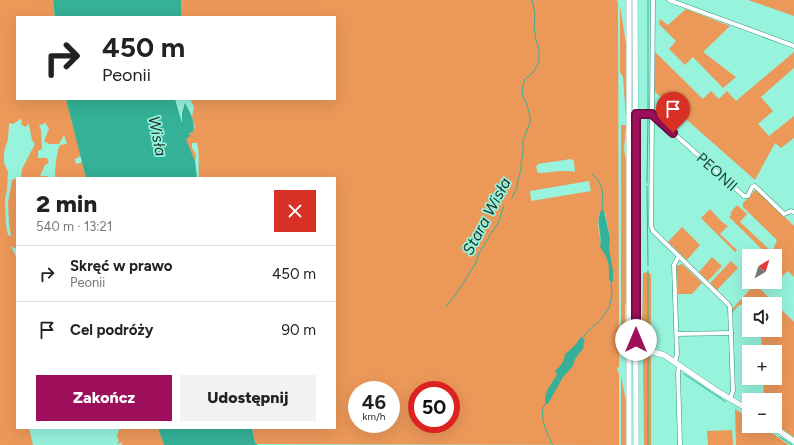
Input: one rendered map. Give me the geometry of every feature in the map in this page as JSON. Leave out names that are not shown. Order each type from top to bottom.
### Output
[{"type":"main road","points":[[629,0],[633,351],[636,445]]},
{"type":"main road","points":[[630,445],[633,351],[636,0]]},
{"type":"main road","points":[[633,351],[658,353],[677,363],[742,406]]},
{"type":"main road","points":[[782,433],[794,441]]},
{"type":"street","points":[[652,0],[651,226],[654,231],[728,304],[730,308],[733,391],[730,399]]},
{"type":"street","points":[[669,0],[794,46]]},
{"type":"street","points":[[636,114],[652,114]]},
{"type":"street","name":"PEONII","points":[[652,114],[743,195],[746,197],[748,196],[752,187],[757,187],[782,212],[785,214],[791,211],[794,212]]},
{"type":"street","points":[[679,256],[674,265],[680,445]]},
{"type":"street","points":[[676,334],[731,333]]},
{"type":"shaded area","points":[[0,0],[53,0],[55,16],[16,16],[16,100],[66,100],[81,156],[75,159],[76,164],[82,162],[86,177],[55,177],[56,162],[60,145],[67,144],[64,135],[59,144],[49,144],[44,141],[49,129],[45,122],[44,124],[39,125],[41,130],[42,149],[38,151],[38,158],[47,158],[49,163],[45,165],[40,176],[48,177],[21,177],[22,169],[35,144],[32,140],[29,124],[25,127],[21,124],[21,119],[13,124],[9,124],[8,139],[4,152],[4,163],[8,172],[5,199],[6,225],[8,235],[11,236],[8,203],[12,180],[16,178],[16,248],[11,246],[16,257],[16,429],[29,429],[33,445],[0,445]]},
{"type":"shaded area","points":[[162,0],[617,0],[619,367],[617,368],[619,374],[619,445],[255,443],[252,429],[336,429],[336,177],[199,177],[199,156],[197,143],[192,143],[192,148],[196,156],[195,161],[191,151],[171,144],[168,139],[188,136],[195,127],[192,117],[194,107],[190,100],[336,100],[336,16],[165,16]],"holes":[[[571,159],[574,161],[575,172],[562,171],[538,173],[536,167],[538,164]],[[589,181],[591,191],[531,201],[530,191]],[[605,212],[610,238],[607,245],[601,243],[598,225],[599,214]]]},
{"type":"shaded area","points":[[748,0],[794,0],[794,16]]},
{"type":"shaded area","points":[[620,6],[626,44],[627,119],[623,77],[620,72]]},
{"type":"shaded area","points":[[686,9],[730,26],[703,52],[736,77],[723,88],[693,57],[685,65],[669,49],[676,41],[659,24],[660,19],[668,25]]},
{"type":"shaded area","points":[[654,51],[703,99],[711,91],[719,99],[727,91],[736,101],[794,52],[794,68],[761,97],[773,111],[758,124],[769,136],[794,116],[794,138],[781,148],[775,143],[755,180],[653,90]]},
{"type":"shaded area","points":[[621,125],[626,125],[624,150],[627,166],[626,339],[621,339]]},
{"type":"shaded area","points":[[756,189],[794,226],[794,277],[788,271],[782,276],[782,249],[773,249],[777,240],[743,207],[743,203]]},
{"type":"shaded area","points":[[737,205],[747,214],[740,222],[769,249],[762,249],[729,217],[732,214],[730,213]]},
{"type":"shaded area","points":[[710,209],[722,222],[728,226],[720,234],[737,250],[735,252],[701,218]]},
{"type":"shaded area","points":[[682,227],[700,245],[687,260],[668,242]]},
{"type":"shaded area","points":[[712,257],[722,266],[708,281],[699,272]]},
{"type":"shaded area","points":[[731,261],[738,268],[717,290],[710,283]]},
{"type":"shaded area","points":[[682,264],[702,283],[692,294],[678,294],[676,266]]},
{"type":"shaded area","points":[[645,272],[651,274],[651,346],[654,347],[645,346],[642,341],[643,274]]},
{"type":"shaded area","points":[[750,289],[760,289],[768,297],[743,297]]},
{"type":"shaded area","points":[[742,298],[742,305],[739,305],[733,312],[733,308]]},
{"type":"shaded area","points":[[782,310],[794,322],[794,437],[782,429],[782,393],[764,393],[763,385],[782,385],[782,345],[762,345],[761,337],[782,337]]},
{"type":"shaded area","points":[[644,356],[651,356],[651,445],[644,445]]},
{"type":"shaded area","points":[[621,376],[626,401],[627,445],[621,445]]},
{"type":"shaded area","points":[[735,409],[742,414],[742,433],[772,433],[789,445],[736,445]]},
{"type":"shaded area","points":[[120,429],[158,429],[164,445],[122,445],[122,442],[117,443],[119,441],[117,435]]},
{"type":"shaded area","points":[[732,430],[733,445],[708,445],[707,431]]},
{"type":"water","points":[[53,0],[181,0],[181,16],[55,16]]},
{"type":"water","name":"Wisła","points":[[66,100],[175,100],[182,123],[182,113],[185,103],[194,125],[193,132],[190,133],[189,135],[191,135],[186,139],[195,161],[197,177],[86,177]]},
{"type":"water","points":[[602,209],[604,211],[610,238],[609,248],[613,271],[613,281],[611,283],[609,278],[609,266],[600,247],[599,218]]},
{"type":"water","points":[[582,337],[585,341],[583,344],[584,347],[575,359],[573,366],[563,377],[548,404],[545,403],[547,391],[557,374],[555,371],[563,362],[565,354]]},
{"type":"water","points":[[158,429],[252,429],[255,443],[258,445],[164,445]]},
{"type":"waterway","name":"Stara Wisła","points":[[512,198],[517,187],[521,170],[523,140],[530,123],[530,116],[522,90],[525,79],[533,73],[539,62],[539,49],[534,27],[535,14],[532,0]]},
{"type":"waterway","points":[[648,0],[648,111]]},
{"type":"waterway","points":[[647,183],[648,117]]},
{"type":"waterway","points":[[592,174],[597,179],[602,189],[602,209]]},
{"type":"waterway","points":[[647,186],[648,266]]},
{"type":"waterway","name":"Stara Wisła","points":[[446,306],[454,297],[476,263],[479,253],[498,223],[504,206]]},
{"type":"waterway","points":[[648,271],[648,345]]},
{"type":"waterway","points":[[582,338],[599,322],[609,308],[612,295],[611,283]]},
{"type":"waterway","points":[[648,356],[648,445]]},
{"type":"waterway","points":[[684,374],[726,402]]},
{"type":"waterway","points":[[546,403],[542,412],[544,424],[553,445]]},
{"type":"waterway","points":[[780,437],[792,445]]},
{"type":"route","points":[[636,340],[636,114],[652,114],[673,133]]}]
